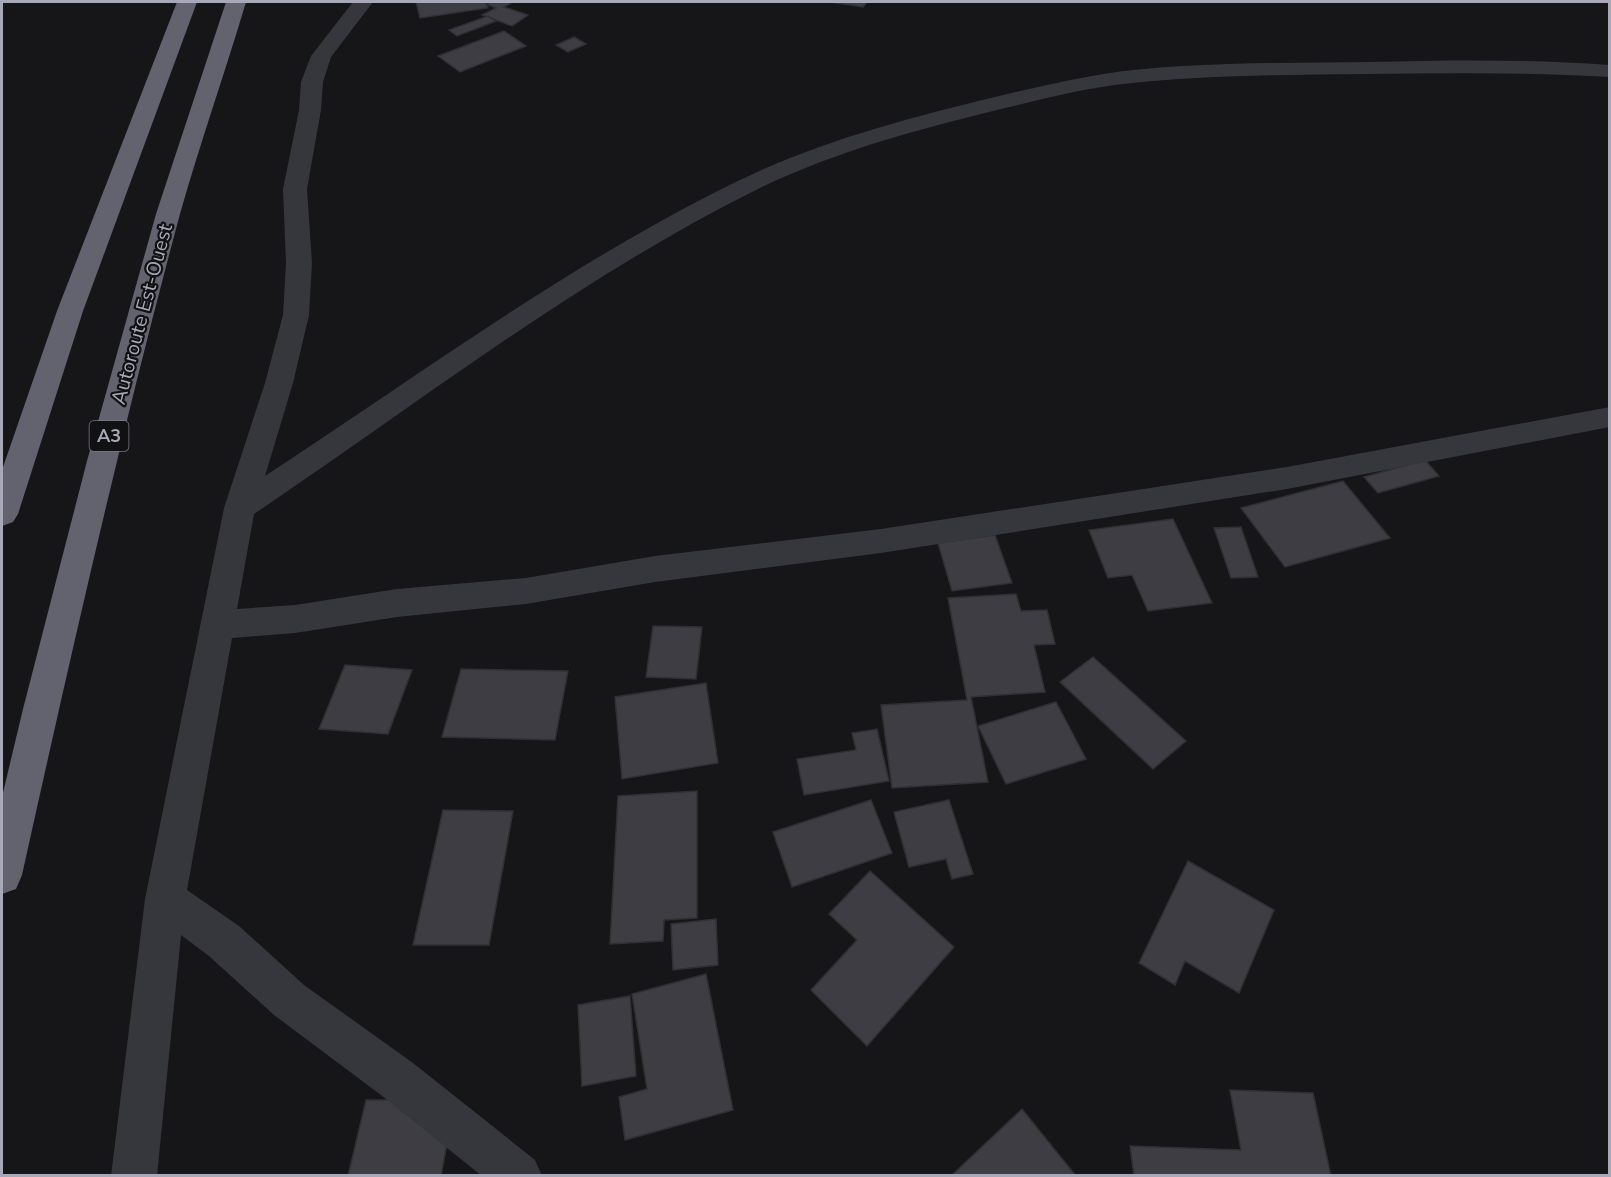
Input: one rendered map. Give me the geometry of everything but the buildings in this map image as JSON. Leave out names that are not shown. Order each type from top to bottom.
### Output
[{"type":"highway","points":[[2,514],[77,291],[187,2]]},
{"type":"highway","name":"Autoroute Est-Ouest","points":[[2,875],[67,600],[169,210],[236,2]]},
{"type":"street","points":[[135,1176],[165,899],[240,508],[279,383],[296,315],[299,262],[295,189],[310,110],[312,82],[321,56],[363,2]]},
{"type":"street","points":[[240,508],[333,448],[477,346],[651,237],[749,184],[842,147],[903,127],[1060,88],[1139,76],[1421,66],[1517,66],[1610,71]]},
{"type":"street","points":[[217,624],[295,619],[397,603],[526,591],[655,569],[880,541],[1287,478],[1610,417]]},
{"type":"street","points":[[165,899],[224,941],[289,1000],[397,1079],[519,1176]]}]
